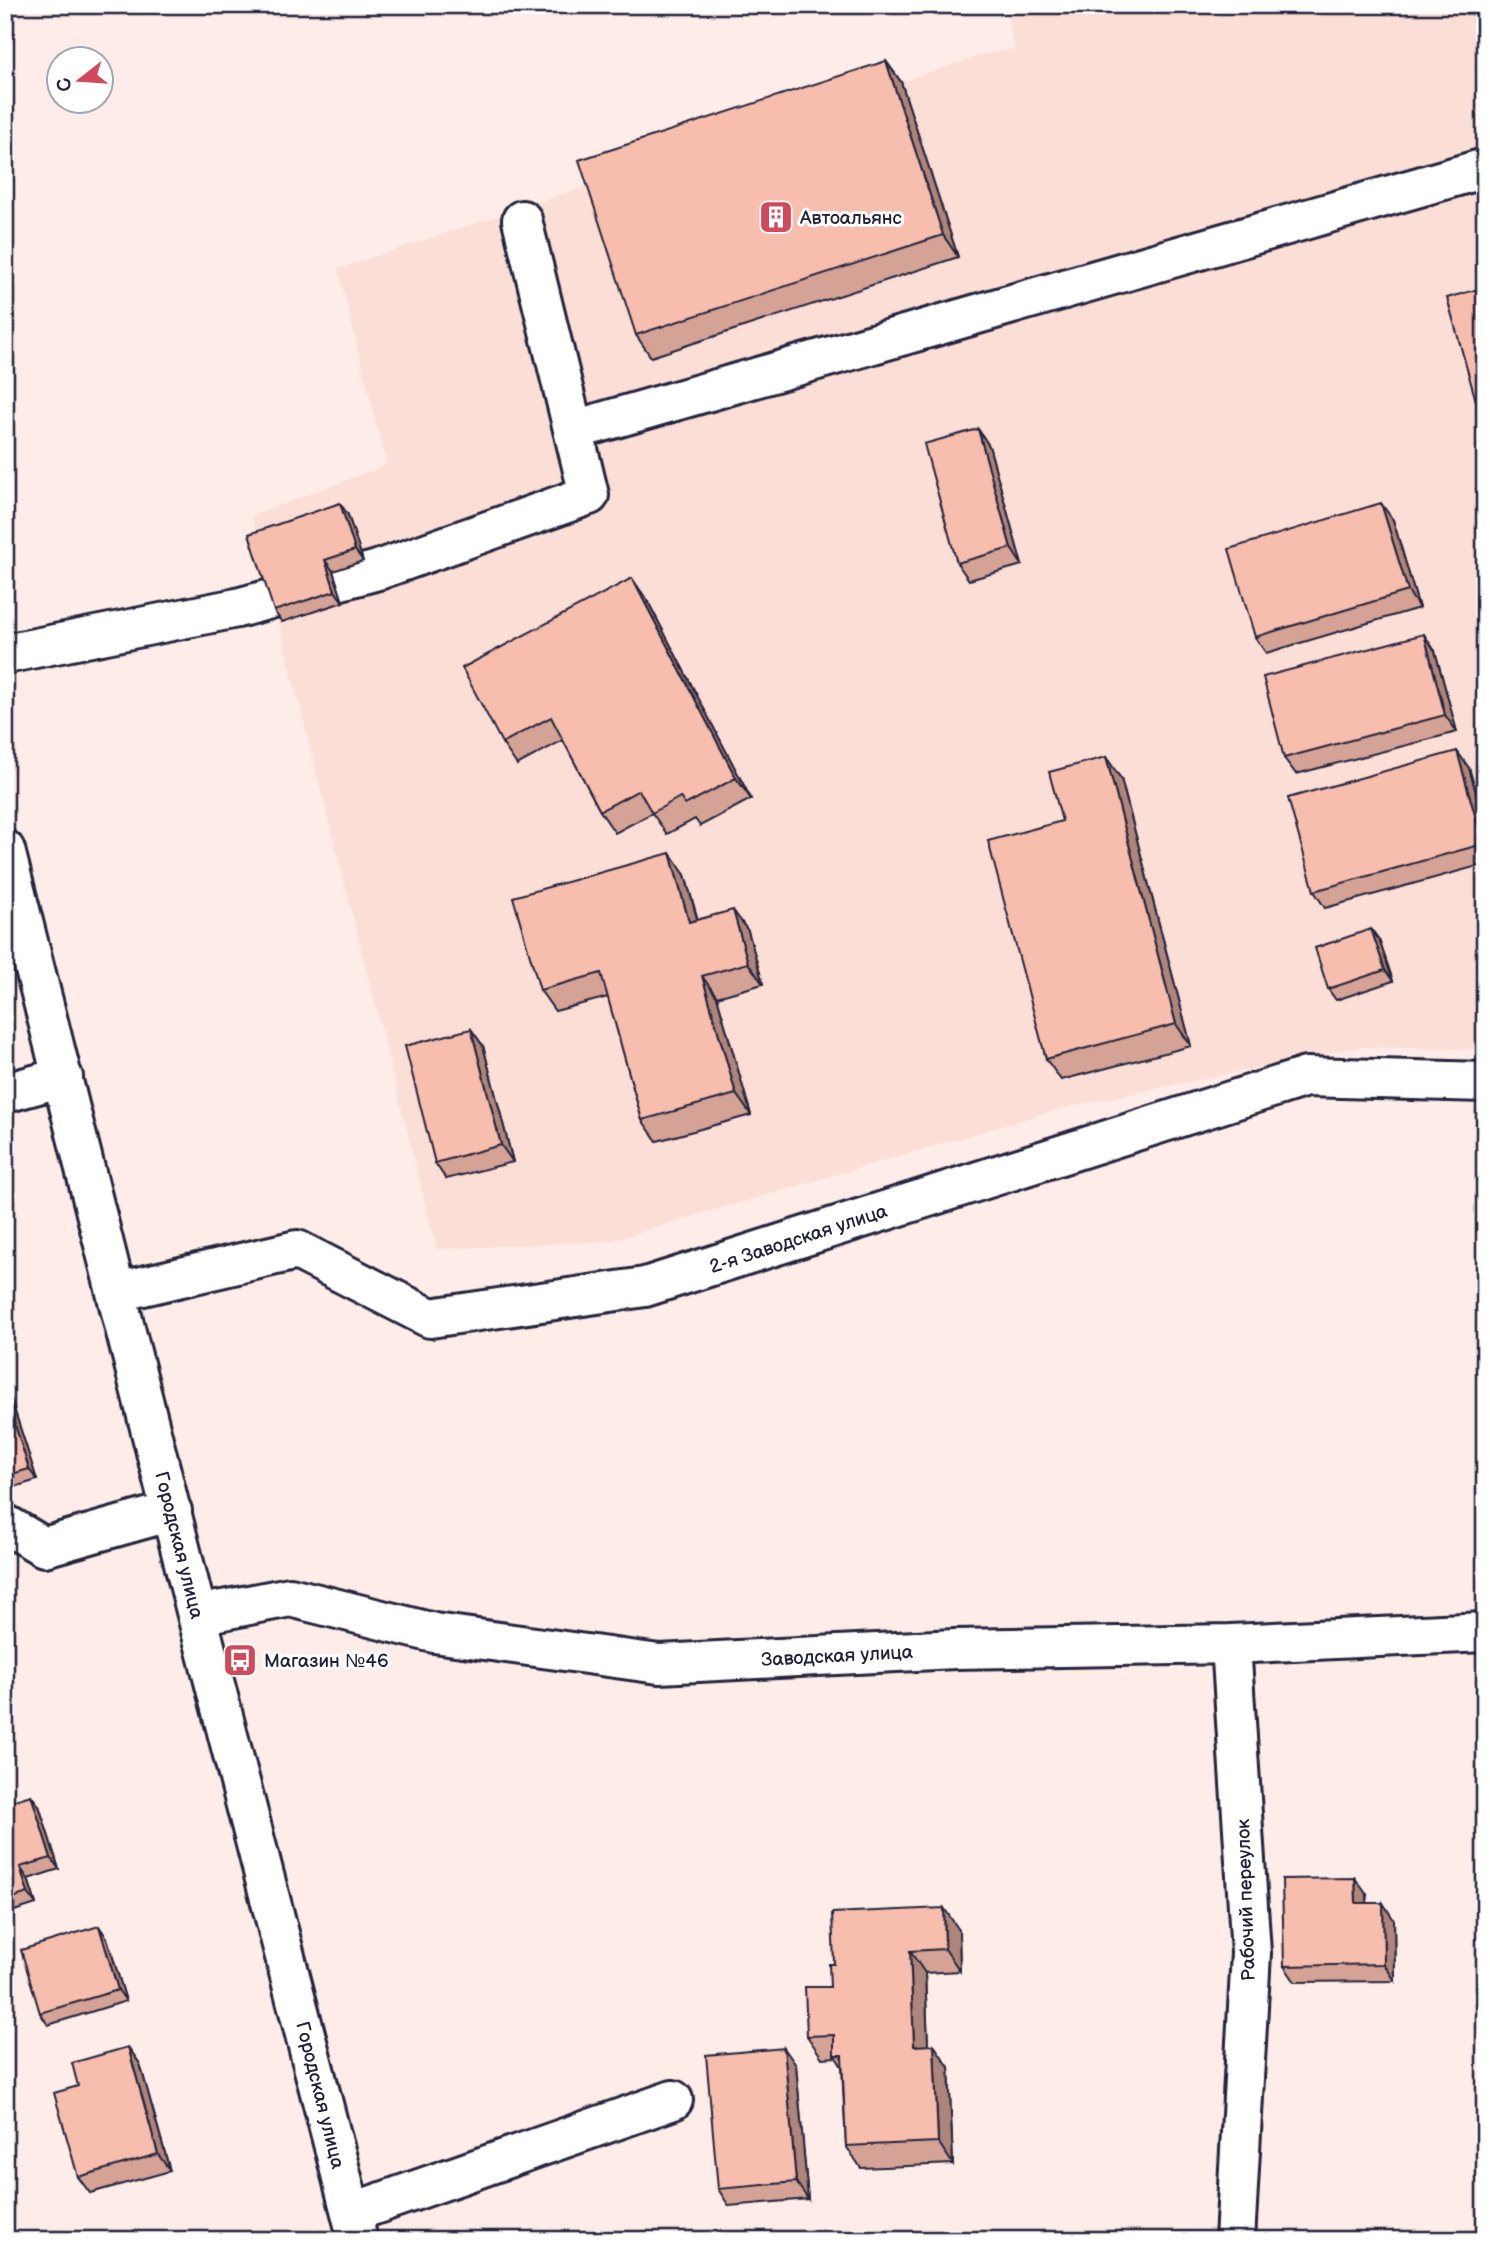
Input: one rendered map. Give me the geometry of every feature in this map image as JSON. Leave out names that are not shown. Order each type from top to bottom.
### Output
[{"type":"street","points":[[574,430],[1485,168]]},
{"type":"street","points":[[5,654],[237,608],[378,570],[589,495],[522,220]]},
{"type":"street","name":"Городская улица","points":[[5,850],[197,1615],[355,2226]]},
{"type":"street","points":[[5,1093],[64,1077]]},
{"type":"street","name":"2-я Заводская улица","points":[[117,1292],[297,1250],[430,1318],[645,1287],[1306,1077],[1485,1082]]},
{"type":"street","points":[[5,1524],[44,1547],[172,1511]]},
{"type":"street","name":"Заводская улица","points":[[197,1615],[290,1597],[434,1633],[659,1664],[955,1649],[1231,1644],[1485,1632]]},
{"type":"street","name":"Рабочий переулок","points":[[1231,1644],[1251,1953],[1236,2240]]},
{"type":"street","points":[[355,2226],[673,2100]]},
{"type":"shaded area","points":[[1004,5],[1485,5],[1485,1049],[1357,1047],[1062,1108],[609,1241],[437,1249],[252,516],[387,465],[338,269],[982,55],[1015,49]]},
{"type":"building","name":"Автоальянс","points":[[886,61],[943,235],[636,335],[579,160]]},
{"type":"building","points":[[1485,287],[1485,414],[1480,415],[1447,298]]},
{"type":"building","points":[[978,429],[1011,548],[957,563],[924,444]]},
{"type":"building","points":[[340,503],[355,550],[325,560],[335,591],[274,611],[249,534]]},
{"type":"building","points":[[1381,503],[1408,591],[1255,637],[1229,549]]},
{"type":"building","points":[[632,578],[736,778],[685,805],[680,797],[652,813],[639,790],[600,811],[551,717],[502,743],[462,668]]},
{"type":"building","points":[[1424,634],[1445,715],[1284,758],[1263,677]]},
{"type":"building","points":[[1457,751],[1483,844],[1314,891],[1288,798]]},
{"type":"building","points":[[1106,757],[1176,1024],[1046,1059],[988,841],[1062,821],[1049,772]]},
{"type":"building","points":[[670,853],[689,922],[733,910],[748,963],[702,976],[736,1094],[642,1120],[601,973],[540,990],[513,897]]},
{"type":"building","points":[[1371,929],[1385,970],[1328,989],[1315,948]]},
{"type":"building","points":[[471,1029],[501,1145],[435,1163],[405,1046]]},
{"type":"building","points":[[5,1394],[29,1469],[5,1476]]},
{"type":"building","points":[[31,1795],[51,1858],[20,1867],[28,1893],[6,1900],[5,1803]]},
{"type":"building","points":[[1355,1878],[1356,1903],[1383,1903],[1384,1964],[1284,1966],[1282,1879]]},
{"type":"building","points":[[944,1908],[945,1949],[910,1951],[914,2046],[934,2045],[938,2142],[846,2146],[842,2055],[834,2055],[834,2035],[807,2036],[805,1987],[830,1987],[829,1964],[834,1964],[832,1913]]},
{"type":"building","points":[[99,1926],[118,1990],[40,2013],[21,1950]]},
{"type":"building","points":[[128,2047],[158,2154],[78,2177],[54,2093],[78,2086],[72,2063]]},
{"type":"building","points":[[784,2048],[796,2182],[718,2189],[706,2055]]},
{"type":"place","name":"Автоальянс","points":[[776,217]]},
{"type":"place","name":"Магазин №46","points":[[240,1660]]}]
